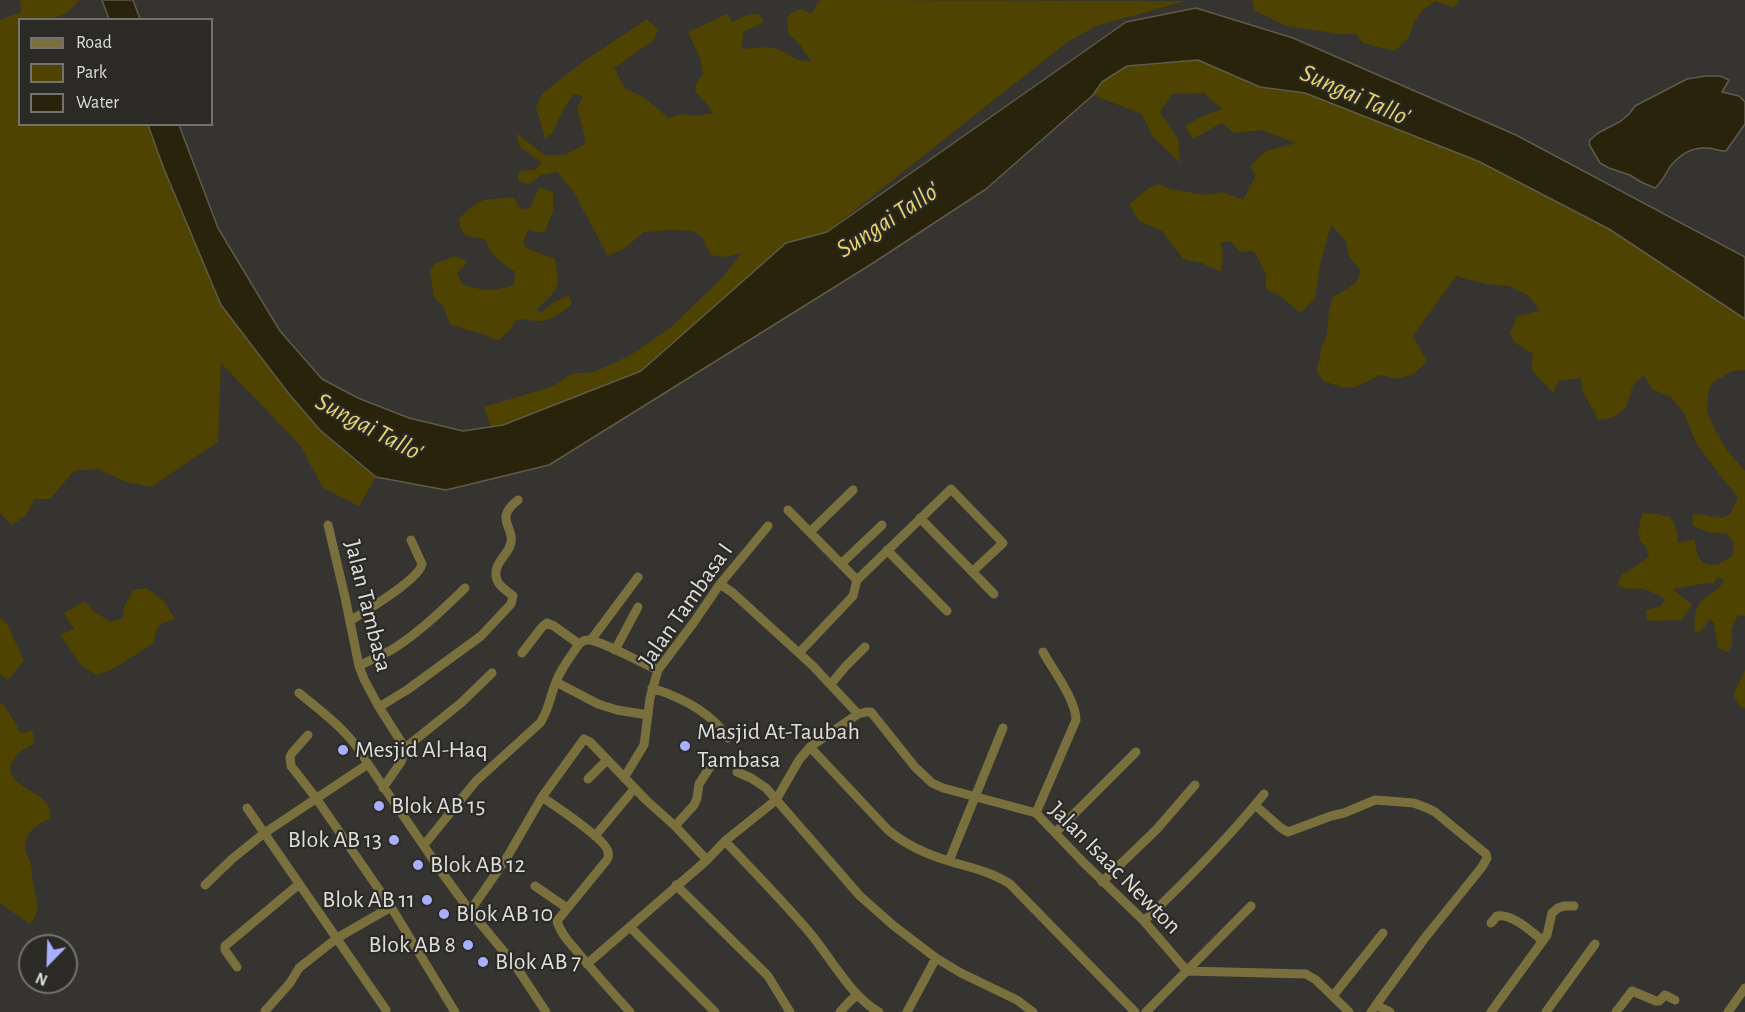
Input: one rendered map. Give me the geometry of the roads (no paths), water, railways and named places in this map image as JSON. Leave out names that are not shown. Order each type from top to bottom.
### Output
[{"type":"street","points":[[799,653],[852,596],[856,580],[951,489],[1003,543],[972,572]]},
{"type":"street","points":[[810,532],[853,490]]},
{"type":"street","points":[[379,707],[407,690],[481,636],[512,604],[513,597],[497,582],[496,578],[499,562],[511,543],[506,522],[507,512],[518,500]]},
{"type":"street","points":[[788,510],[856,580]]},
{"type":"street","points":[[920,518],[994,594]]},
{"type":"street","name":"Jalan Tambasa","points":[[328,525],[359,666],[379,707],[405,748]]},
{"type":"street","points":[[841,564],[882,525]]},
{"type":"street","name":"Jalan Tambasa I","points":[[624,778],[644,745],[652,688],[658,670],[720,584],[768,526]]},
{"type":"street","points":[[350,621],[385,598],[418,572],[422,564],[411,540]]},
{"type":"street","points":[[887,550],[947,611]]},
{"type":"street","points":[[591,640],[638,577]]},
{"type":"street","name":"Jalan Isaac Newton","points":[[720,584],[799,653],[861,713],[871,712],[915,767],[932,783],[1036,813],[1102,882],[1144,921],[1187,971]]},
{"type":"street","points":[[359,666],[401,643],[429,622],[465,588]]},
{"type":"street","points":[[615,650],[638,607]]},
{"type":"street","points":[[522,653],[547,623],[579,644]]},
{"type":"street","points":[[424,845],[476,781],[540,723],[561,671],[583,641],[591,640],[658,670]]},
{"type":"street","points":[[831,684],[866,647]]},
{"type":"street","points":[[1036,813],[1076,720],[1074,708],[1067,693],[1042,652]]},
{"type":"street","points":[[383,788],[401,762],[405,748],[461,703],[492,674]]},
{"type":"street","points":[[556,682],[598,704],[648,715]]},
{"type":"street","points":[[652,688],[700,711],[718,725],[728,738]]},
{"type":"street","points":[[299,693],[330,718],[354,742],[443,874],[470,911],[518,968],[546,1012]]},
{"type":"street","points":[[587,964],[707,860],[725,841],[776,800],[799,760],[810,747],[861,713]]},
{"type":"street","points":[[949,861],[1003,728]]},
{"type":"street","points":[[308,735],[292,753],[290,762],[295,772],[316,798],[391,907],[454,1012]]},
{"type":"street","points":[[470,911],[506,859],[542,797],[584,739],[707,860]]},
{"type":"street","points":[[810,747],[888,830],[910,846],[949,861],[985,871],[1010,884],[1136,1012]]},
{"type":"street","points":[[1055,833],[1136,752]]},
{"type":"street","points":[[588,779],[607,760]]},
{"type":"street","points":[[205,885],[263,834],[368,764]]},
{"type":"street","points":[[675,826],[694,805],[699,784],[712,764]]},
{"type":"street","points":[[737,772],[766,788],[860,896],[894,926],[936,958],[961,973],[1017,1000],[1033,1012]]},
{"type":"street","points":[[1102,882],[1157,829],[1195,785]]},
{"type":"street","points":[[595,836],[634,789]]},
{"type":"street","points":[[1144,921],[1203,863],[1264,794]]},
{"type":"street","points":[[542,797],[595,836],[609,854],[606,861],[557,921],[558,927],[587,964],[630,1012]]},
{"type":"street","points":[[1255,805],[1288,832],[1375,800],[1414,803],[1435,812],[1486,854],[1487,858],[1482,867],[1424,939],[1374,1009],[1390,1012]]},
{"type":"street","points":[[246,808],[386,1010]]},
{"type":"street","points":[[725,841],[798,919],[857,995],[879,1012]]},
{"type":"street","points":[[237,967],[225,950],[225,946],[298,885]]},
{"type":"street","points":[[676,885],[768,976],[790,1012]]},
{"type":"street","points":[[535,886],[567,908]]},
{"type":"street","points":[[1146,1012],[1251,906]]},
{"type":"street","points":[[1491,1012],[1543,941],[1549,931],[1552,913],[1564,906],[1574,906]]},
{"type":"street","points":[[265,1011],[290,983],[298,968],[337,938],[391,907]]},
{"type":"street","points":[[1491,923],[1497,916],[1507,916],[1543,941]]},
{"type":"street","points":[[630,927],[715,1012]]},
{"type":"street","points":[[1333,996],[1383,933]]},
{"type":"street","points":[[1546,1012],[1595,944]]},
{"type":"street","points":[[907,1012],[936,958]]},
{"type":"street","points":[[1187,971],[1306,974],[1317,980],[1349,1012]]},
{"type":"street","points":[[1728,1012],[1745,988]]},
{"type":"street","points":[[1616,1012],[1628,993],[1633,991],[1656,1001],[1665,995],[1675,1000]]},
{"type":"street","points":[[840,1012],[857,995]]},
{"type":"water","points":[[102,0],[133,0],[140,18],[109,18]]},
{"type":"water","name":"Sungai Tallo'","points":[[1196,8],[1293,38],[1516,135],[1745,257],[1745,319],[1609,229],[1478,161],[1305,93],[1260,87],[1198,60],[1127,66],[1102,82],[1093,95],[986,189],[870,265],[549,465],[446,490],[376,477],[320,430],[289,394],[221,305],[148,126],[179,126],[218,228],[280,331],[322,379],[358,398],[409,418],[463,431],[503,425],[641,371],[786,243],[827,232],[1126,22]]},
{"type":"water","points":[[1720,76],[1729,80],[1722,92],[1739,96],[1745,102],[1745,124],[1726,151],[1701,148],[1685,153],[1669,168],[1655,188],[1600,163],[1589,144],[1598,133],[1621,121],[1635,106],[1687,79]]},
{"type":"place","name":"Masjid At-Taubah Tambasa","points":[[685,746]]},
{"type":"place","name":"Mesjid Al-Haq","points":[[343,750]]},
{"type":"place","name":"Blok AB 15","points":[[379,806]]},
{"type":"place","name":"Blok AB 13","points":[[394,840]]},
{"type":"place","name":"Blok AB 12","points":[[418,865]]},
{"type":"place","name":"Blok AB 11","points":[[427,900]]},
{"type":"place","name":"Blok AB 10","points":[[444,914]]},
{"type":"place","name":"Blok AB 8","points":[[468,945]]},
{"type":"place","name":"Blok AB 7","points":[[483,962]]}]
